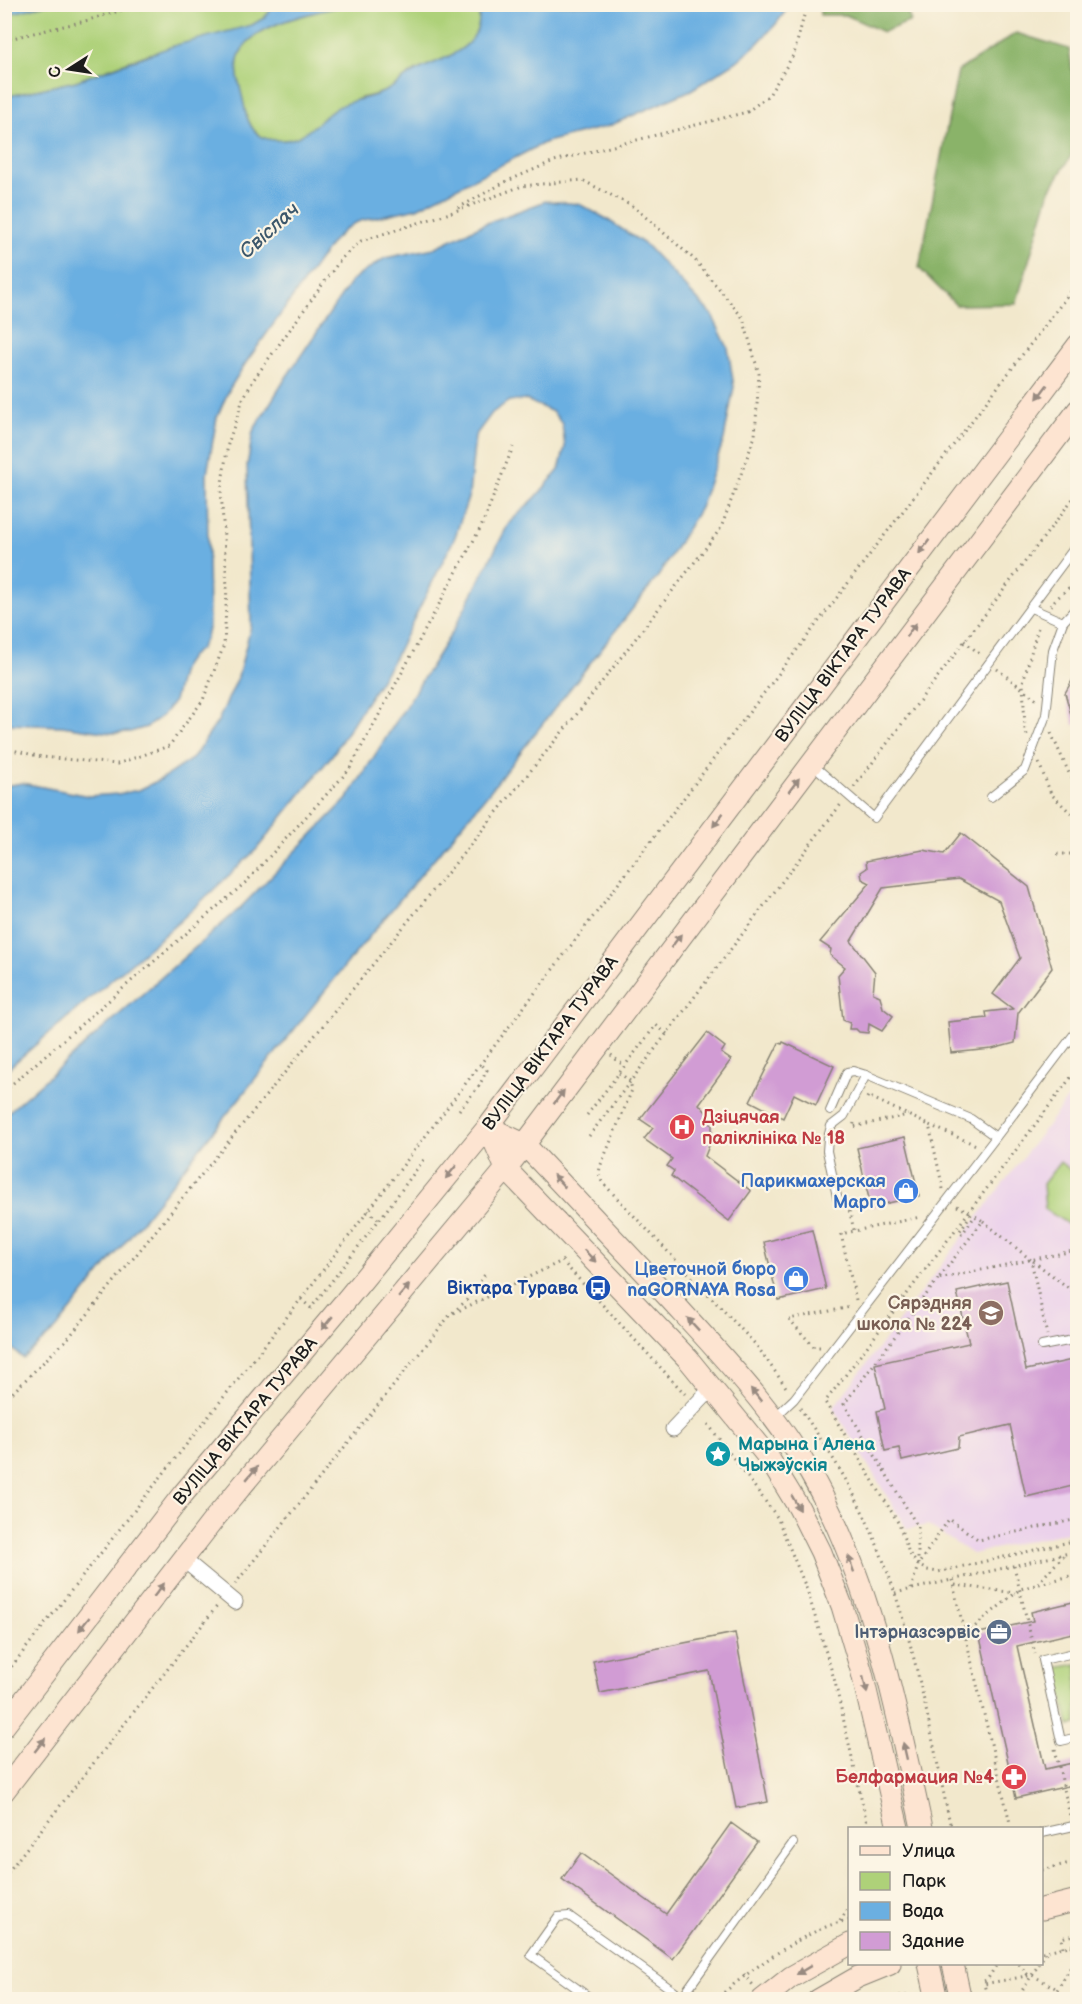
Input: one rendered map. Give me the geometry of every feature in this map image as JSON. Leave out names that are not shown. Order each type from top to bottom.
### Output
[{"type":"main road","name":"ВУЛІЦА ВІКТАРА ТУРАВА","points":[[4,1726],[183,1494],[488,1127],[1077,345]]},
{"type":"main road","points":[[4,1791],[215,1518],[506,1169],[1077,410]]},
{"type":"main road","points":[[488,1127],[524,1144],[732,1366],[774,1418],[795,1449],[822,1495],[845,1546],[885,1667],[922,1827]]},
{"type":"main road","points":[[488,1127],[506,1169],[688,1359],[768,1456],[799,1508],[821,1552],[842,1606],[862,1673],[898,1827]]},
{"type":"main road","points":[[712,1388],[732,1366]]},
{"type":"main road","points":[[1043,1908],[1077,1900]]},
{"type":"main road","points":[[758,1993],[848,1945]]},
{"type":"main road","points":[[818,2000],[858,1977],[888,1965]]},
{"type":"main road","points":[[930,1965],[937,2000]]},
{"type":"main road","points":[[953,1965],[961,2000]]},
{"type":"street","points":[[673,1429],[712,1388]]},
{"type":"street","points":[[183,1559],[235,1602]]},
{"type":"lane","points":[[810,763],[874,818],[1077,543]]},
{"type":"lane","points":[[991,797],[1024,770],[1046,715],[1053,650],[1063,622],[1077,606]]},
{"type":"lane","points":[[1030,608],[1063,622]]},
{"type":"lane","points":[[774,1418],[795,1399],[1077,1029]]},
{"type":"lane","points":[[830,1111],[847,1072],[866,1075],[971,1119],[996,1137]]},
{"type":"lane","points":[[838,1201],[827,1151],[828,1138],[831,1126],[844,1116],[866,1075]]},
{"type":"lane","points":[[1046,1346],[1077,1339]]},
{"type":"lane","points":[[1077,1652],[1043,1660],[1061,1741],[1077,1737]]},
{"type":"lane","points":[[1043,1833],[1077,1825]]},
{"type":"lane","points":[[593,2000],[531,1955],[558,1917],[570,1916],[682,1997],[792,1843]]},
{"type":"path","points":[[4,40],[85,21],[142,4]]},
{"type":"path","points":[[450,213],[505,182],[554,160],[747,112],[769,96],[794,54],[807,4]]},
{"type":"path","points":[[4,748],[42,757],[117,764],[169,746],[203,700],[224,645],[228,587],[222,489],[228,444],[243,399],[254,379],[341,260],[361,241],[450,213],[522,186],[582,180],[634,207],[695,260],[743,318],[759,374],[755,436],[721,528],[581,709],[70,1336],[4,1401]]},
{"type":"path","points":[[4,1676],[301,1299],[1076,287],[1077,282]]},
{"type":"path","points":[[4,1091],[246,882],[349,770],[482,525],[513,447]]},
{"type":"path","points":[[964,641],[1035,697],[1046,715],[1056,746],[1069,774],[1077,785]]},
{"type":"path","points":[[1057,854],[1077,854]]},
{"type":"path","points":[[587,1115],[656,1025],[666,1034]]},
{"type":"path","points":[[459,1110],[479,1086],[487,1070],[481,1064]]},
{"type":"path","points":[[972,1213],[962,1234],[959,1232],[972,1213],[1077,1068]]},
{"type":"path","points":[[589,1136],[630,1082],[619,1073]]},
{"type":"path","points":[[863,1106],[868,1096],[977,1146]]},
{"type":"path","points":[[858,1116],[853,1126],[908,1115]]},
{"type":"path","points":[[929,1125],[943,1189],[955,1205],[983,1221],[1077,1296]]},
{"type":"path","points":[[301,1299],[311,1308],[425,1158]]},
{"type":"path","points":[[368,1211],[379,1220]]},
{"type":"path","points":[[972,1213],[825,1402],[899,1524],[909,1553],[918,1565],[927,1570],[938,1572],[1077,1540]]},
{"type":"path","points":[[857,1306],[841,1234],[925,1216]]},
{"type":"path","points":[[911,1589],[918,1565],[918,1527],[844,1404],[983,1221]]},
{"type":"path","points":[[939,1279],[1077,1250]]},
{"type":"path","points":[[1031,1260],[1046,1346]]},
{"type":"path","points":[[486,1273],[466,1301],[450,1315],[562,1261],[687,1396]]},
{"type":"path","points":[[851,1313],[857,1306]]},
{"type":"path","points":[[827,1345],[814,1347],[789,1319],[857,1306]]},
{"type":"path","points":[[708,1424],[777,1517],[807,1590],[835,1682],[868,1827]]},
{"type":"path","points":[[918,1565],[949,1519],[979,1540],[1077,1519]]},
{"type":"path","points":[[895,1593],[1077,1551]]},
{"type":"path","points":[[1036,1584],[1065,1554]]},
{"type":"path","points":[[965,1635],[1020,1588],[1077,1574]]},
{"type":"path","points":[[952,1580],[1010,1823]]},
{"type":"path","points":[[954,1585],[1015,1593]]},
{"type":"path","points":[[935,1792],[942,1790]]},
{"type":"path","points":[[950,1824],[956,1827]]},
{"type":"path","points":[[1043,1870],[1077,1861]]},
{"type":"path","points":[[840,1921],[848,1908]]},
{"type":"path","points":[[715,2000],[744,1974],[814,1932],[840,1921],[848,1920]]},
{"type":"path","points":[[1063,1947],[1061,1938],[1077,1934]]},
{"type":"path","points":[[1043,1952],[1077,1944]]},
{"type":"path","points":[[1051,2000],[1075,1960],[1072,1945]]},
{"type":"path","points":[[1043,1956],[1047,1951]]},
{"type":"path","points":[[984,1981],[996,1965]]},
{"type":"path","points":[[1021,1965],[1030,1975],[1057,1989]]},
{"type":"path","points":[[1016,2000],[1038,1965]]},
{"type":"path","points":[[744,1974],[758,1993]]},
{"type":"path","points":[[988,2000],[984,1984],[1030,1975]]},
{"type":"path","points":[[888,2000],[912,1996],[913,2000]]},
{"type":"shaded area","name":"Сярэдняя школа № 224","points":[[1077,1086],[1077,1530],[972,1554],[928,1525],[907,1529],[833,1408]]},
{"type":"green space","points":[[45,4],[276,5],[264,18],[252,25],[143,56],[76,81],[5,97],[4,15]]},
{"type":"green space","points":[[346,5],[478,5],[480,23],[475,35],[460,50],[417,70],[388,90],[361,98],[336,110],[304,135],[283,140],[262,137],[249,121],[239,85],[238,60],[244,47],[268,28],[301,16]]},
{"type":"green space","points":[[820,5],[904,5],[911,21],[883,32],[846,15],[820,15]]},
{"type":"green space","points":[[1016,33],[1069,49],[1077,103],[1077,146],[1050,190],[1016,304],[956,305],[919,268],[958,71]]},
{"type":"green space","points":[[1060,1162],[1077,1175],[1077,1223],[1069,1225],[1045,1209],[1043,1184]]},
{"type":"green space","points":[[1077,1664],[1077,1724],[1069,1726],[1056,1668]]},
{"type":"water","points":[[5,4],[45,5],[5,15]]},
{"type":"water","name":"Свіслач","points":[[276,4],[346,5],[300,16],[267,28],[243,47],[238,60],[238,72],[245,110],[254,131],[262,137],[274,140],[286,140],[304,134],[344,104],[388,90],[413,72],[463,48],[477,31],[478,5],[790,5],[757,44],[736,62],[691,90],[609,126],[546,142],[417,208],[360,221],[342,232],[332,242],[245,364],[230,388],[217,417],[207,474],[209,624],[206,638],[200,649],[190,657],[182,669],[174,701],[163,715],[147,727],[130,732],[111,733],[62,726],[5,724],[5,97],[76,81],[173,46],[252,25],[264,18]]},
{"type":"water","points":[[546,201],[579,204],[646,245],[712,315],[728,348],[734,387],[724,439],[700,508],[659,575],[487,795],[344,967],[56,1329],[23,1358],[5,1343],[5,1115],[239,909],[348,798],[453,631],[509,523],[559,470],[565,447],[562,424],[553,412],[526,400],[509,401],[492,413],[475,436],[469,495],[455,537],[394,659],[333,754],[256,850],[179,922],[5,1071],[5,786],[22,783],[89,796],[118,794],[139,790],[163,778],[193,758],[218,721],[238,677],[251,626],[247,466],[253,431],[287,376],[352,280],[385,258],[434,248],[484,224]]},
{"type":"building","points":[[1077,672],[1077,724],[1074,725],[1065,693]]},
{"type":"building","points":[[961,833],[1029,887],[1052,968],[1018,1013],[1015,1043],[992,1049],[951,1053],[948,1022],[987,1018],[986,1012],[1013,1009],[993,994],[1020,958],[999,901],[959,879],[883,888],[851,941],[875,972],[873,993],[880,996],[883,1008],[893,1016],[882,1031],[869,1024],[868,1033],[849,1029],[850,1023],[843,1020],[838,975],[845,967],[830,955],[831,949],[820,942],[870,883],[862,879],[861,872],[867,868],[866,861],[923,850],[944,854]]},
{"type":"building","name":"Дзіцячая паліклініка № 18","points":[[707,1033],[725,1047],[721,1053],[731,1060],[699,1104],[706,1112],[712,1126],[712,1138],[705,1156],[751,1191],[729,1221],[671,1176],[674,1171],[667,1166],[672,1159],[644,1139],[653,1128],[640,1119]]},
{"type":"building","points":[[783,1042],[834,1066],[816,1105],[794,1094],[783,1118],[750,1101],[779,1043]]},
{"type":"building","points":[[905,1137],[919,1196],[871,1207],[857,1148]]},
{"type":"building","points":[[812,1230],[826,1289],[778,1300],[764,1242]]},
{"type":"building","name":"Сярэдняя школа № 224","points":[[1007,1281],[1026,1370],[1077,1359],[1077,1485],[1026,1497],[1010,1425],[959,1437],[958,1448],[902,1461],[899,1448],[885,1451],[877,1411],[885,1409],[875,1364],[969,1343],[957,1292]]},
{"type":"building","points":[[1077,1601],[1077,1632],[1017,1646],[1045,1769],[1077,1762],[1077,1784],[1016,1798],[979,1633],[1033,1621],[1031,1612]]},
{"type":"building","points":[[735,1633],[768,1802],[736,1808],[709,1671],[600,1693],[593,1661]]},
{"type":"building","points":[[731,1823],[757,1842],[673,1959],[562,1879],[581,1853],[666,1914]]},
{"type":"place","name":"Дзіцячая паліклініка № 18","points":[[682,1127]]},
{"type":"place","name":"Парикмахерская Марго","points":[[906,1191]]},
{"type":"place","name":"Цветочной бюро naGORNAYA Rosa","points":[[796,1279]]},
{"type":"place","name":"Віктара Турава","points":[[598,1288]]},
{"type":"place","name":"Сярэдняя школа № 224","points":[[991,1313]]},
{"type":"place","name":"Марына і Алена Чыжэўскія","points":[[718,1454]]},
{"type":"place","name":"Інтэрназсэрвіс","points":[[999,1632]]},
{"type":"place","name":"Белфармация №4","points":[[1014,1777]]}]
